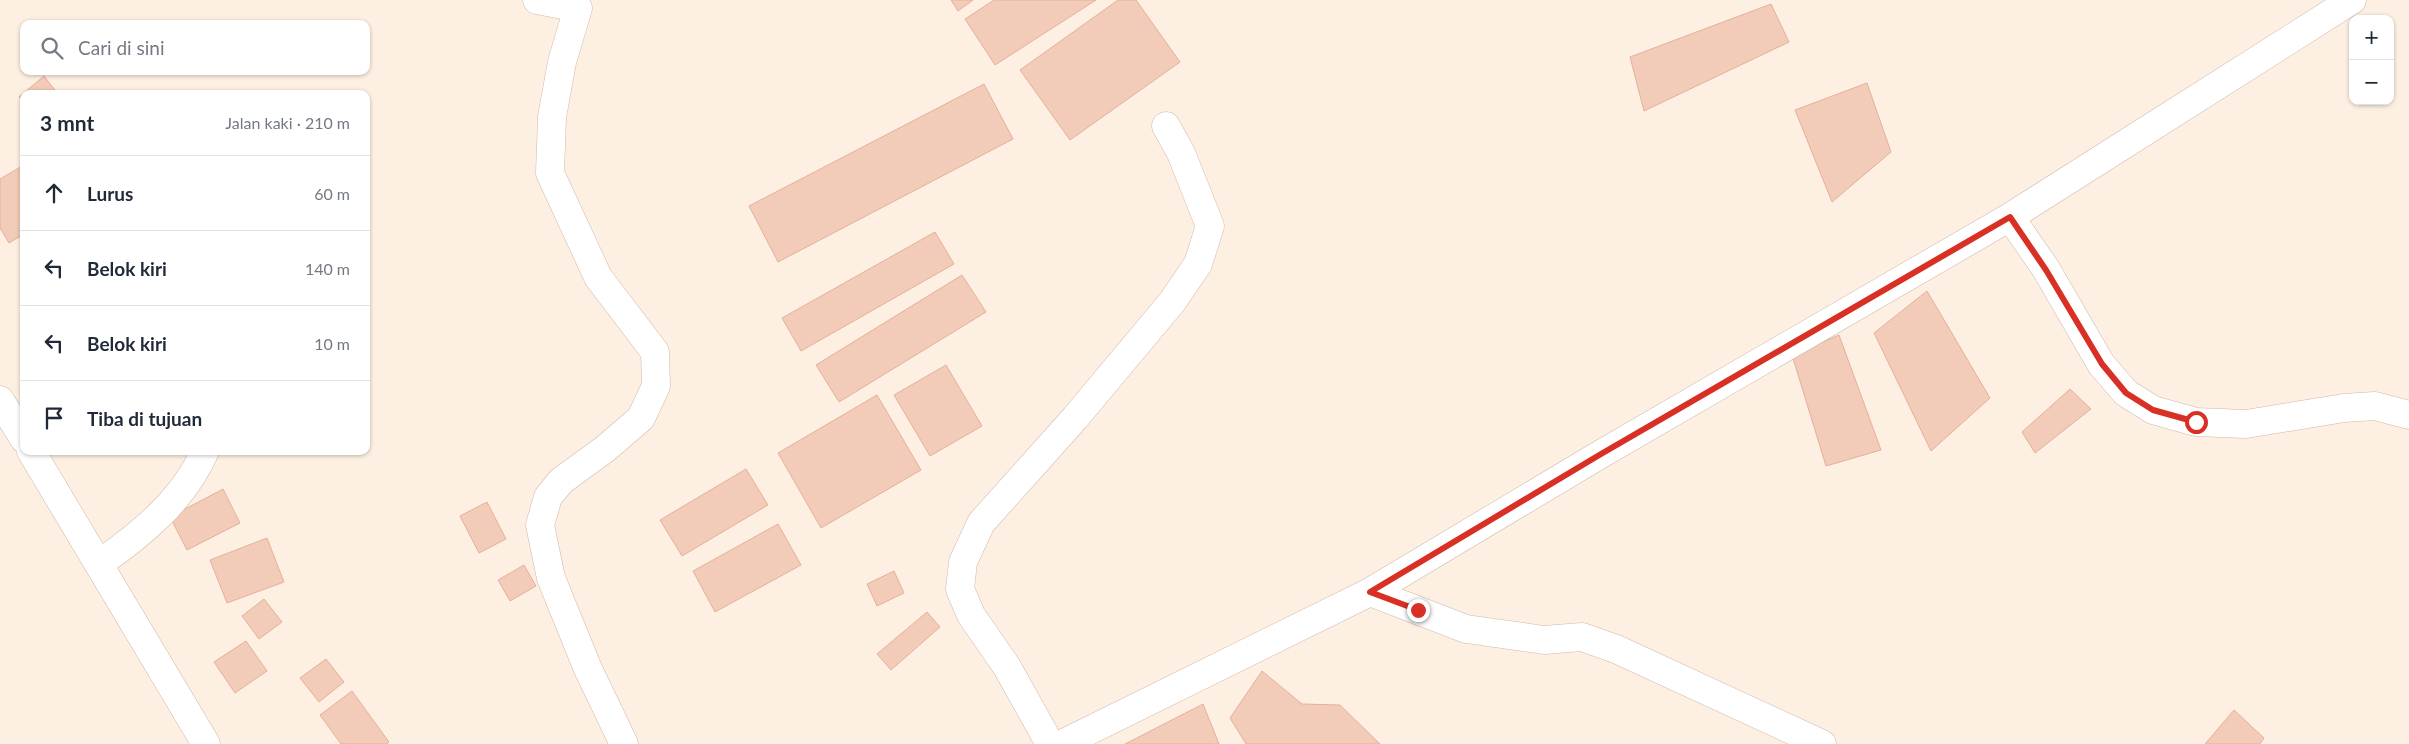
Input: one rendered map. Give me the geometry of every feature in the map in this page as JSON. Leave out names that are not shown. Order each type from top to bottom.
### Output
[{"type":"street","points":[[537,0],[580,4],[562,62],[552,117],[550,173],[598,277],[655,352],[656,386],[641,418],[606,449],[561,481],[548,497],[540,525],[551,578],[588,669],[624,744]]},
{"type":"street","points":[[1062,744],[1370,592],[1610,449],[2010,217],[2352,0]]},
{"type":"street","points":[[1050,744],[1007,667],[971,615],[960,589],[963,562],[981,523],[1075,418],[1172,302],[1198,264],[1210,226],[1181,153],[1166,126]]},
{"type":"street","points":[[2010,217],[2046,270],[2102,364],[2126,393],[2153,410],[2196,422],[2246,424],[2344,408],[2375,406],[2409,415]]},
{"type":"street","points":[[0,400],[20,432]]},
{"type":"street","points":[[33,455],[100,563],[206,744]]},
{"type":"street","points":[[100,563],[158,519],[183,486],[202,455]]},
{"type":"street","points":[[1370,592],[1466,629],[1544,640],[1582,638],[1616,649],[1822,744]]},
{"type":"building","points":[[951,0],[973,0],[958,11]]},
{"type":"building","points":[[994,0],[1096,0],[995,65],[965,19]]},
{"type":"building","points":[[1118,0],[1136,0],[1180,62],[1070,140],[1020,70]]},
{"type":"building","points":[[1771,4],[1789,42],[1644,111],[1630,57]]},
{"type":"building","points":[[44,76],[55,90],[27,90]]},
{"type":"building","points":[[1867,83],[1891,152],[1832,202],[1795,110]]},
{"type":"building","points":[[984,84],[1013,139],[778,262],[749,206]]},
{"type":"building","points":[[20,167],[20,236],[9,243],[0,228],[0,179]]},
{"type":"building","points":[[935,232],[954,264],[801,351],[782,318]]},
{"type":"building","points":[[962,275],[986,312],[839,402],[816,365]]},
{"type":"building","points":[[1927,291],[1990,398],[1931,451],[1874,333]]},
{"type":"building","points":[[1839,335],[1881,450],[1826,466],[1792,355]]},
{"type":"building","points":[[946,365],[982,426],[930,456],[894,395]]},
{"type":"building","points":[[2070,389],[2091,409],[2035,453],[2022,432]]},
{"type":"building","points":[[877,395],[921,470],[821,528],[778,453]]},
{"type":"building","points":[[746,469],[768,505],[682,556],[660,520]]},
{"type":"building","points":[[223,489],[240,523],[187,550],[170,517]]},
{"type":"building","points":[[487,502],[506,539],[479,553],[460,516]]},
{"type":"building","points":[[778,524],[801,565],[715,612],[693,571]]},
{"type":"building","points":[[267,538],[284,582],[227,603],[210,560]]},
{"type":"building","points":[[524,565],[536,586],[510,601],[498,580]]},
{"type":"building","points":[[894,571],[904,593],[877,606],[867,584]]},
{"type":"building","points":[[264,599],[282,622],[259,639],[242,616]]},
{"type":"building","points":[[927,612],[940,627],[891,670],[877,654]]},
{"type":"building","points":[[246,641],[267,671],[235,693],[214,662]]},
{"type":"building","points":[[326,659],[344,682],[319,702],[300,678]]},
{"type":"building","points":[[1262,671],[1302,704],[1340,705],[1380,744],[1246,744],[1230,718]]},
{"type":"building","points":[[352,691],[389,742],[387,744],[341,744],[320,715]]},
{"type":"building","points":[[1203,704],[1219,744],[1125,744]]},
{"type":"building","points":[[2234,710],[2264,738],[2260,744],[2205,744]]},
{"type":"route","points":[[1418,610],[1370,592],[1601,454],[2010,217],[2046,270],[2102,364],[2126,393],[2153,410],[2196,422]]}]
